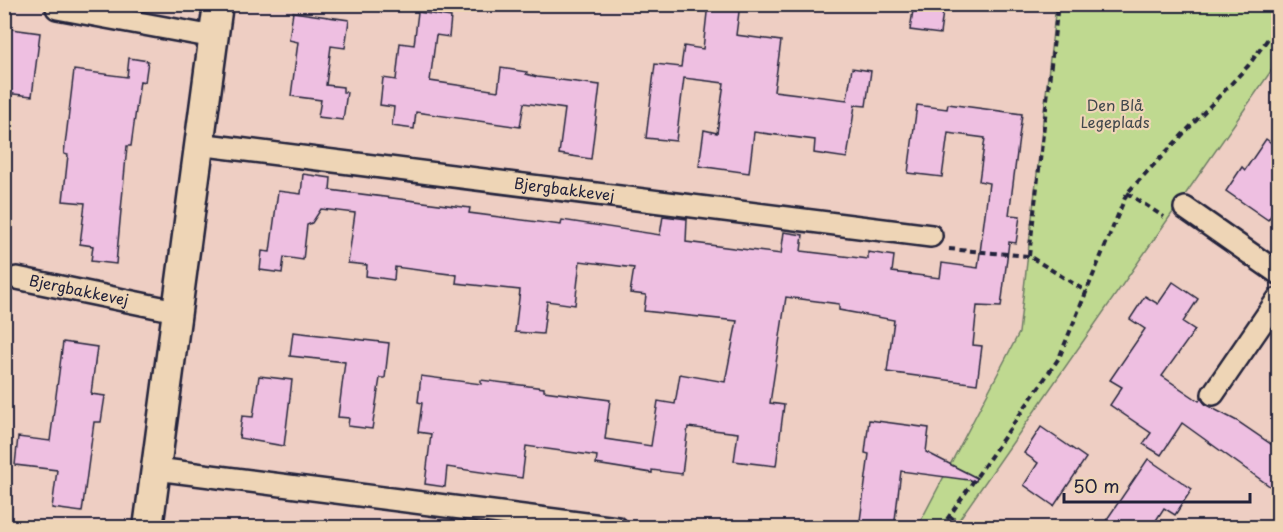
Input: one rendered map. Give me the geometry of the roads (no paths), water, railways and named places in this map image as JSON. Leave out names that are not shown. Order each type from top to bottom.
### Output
[{"type":"street","points":[[148,528],[218,4]]},
{"type":"street","points":[[57,8],[214,37]]},
{"type":"street","name":"Bjergbakkevej","points":[[198,144],[931,236]]},
{"type":"street","points":[[1185,208],[1278,273]]},
{"type":"street","name":"Bjergbakkevej","points":[[17,278],[176,311]]},
{"type":"street","points":[[1213,394],[1278,299]]},
{"type":"street","points":[[156,469],[617,528]]},
{"type":"park label","name":"Den Blå Legeplads","points":[[1115,114]]}]
